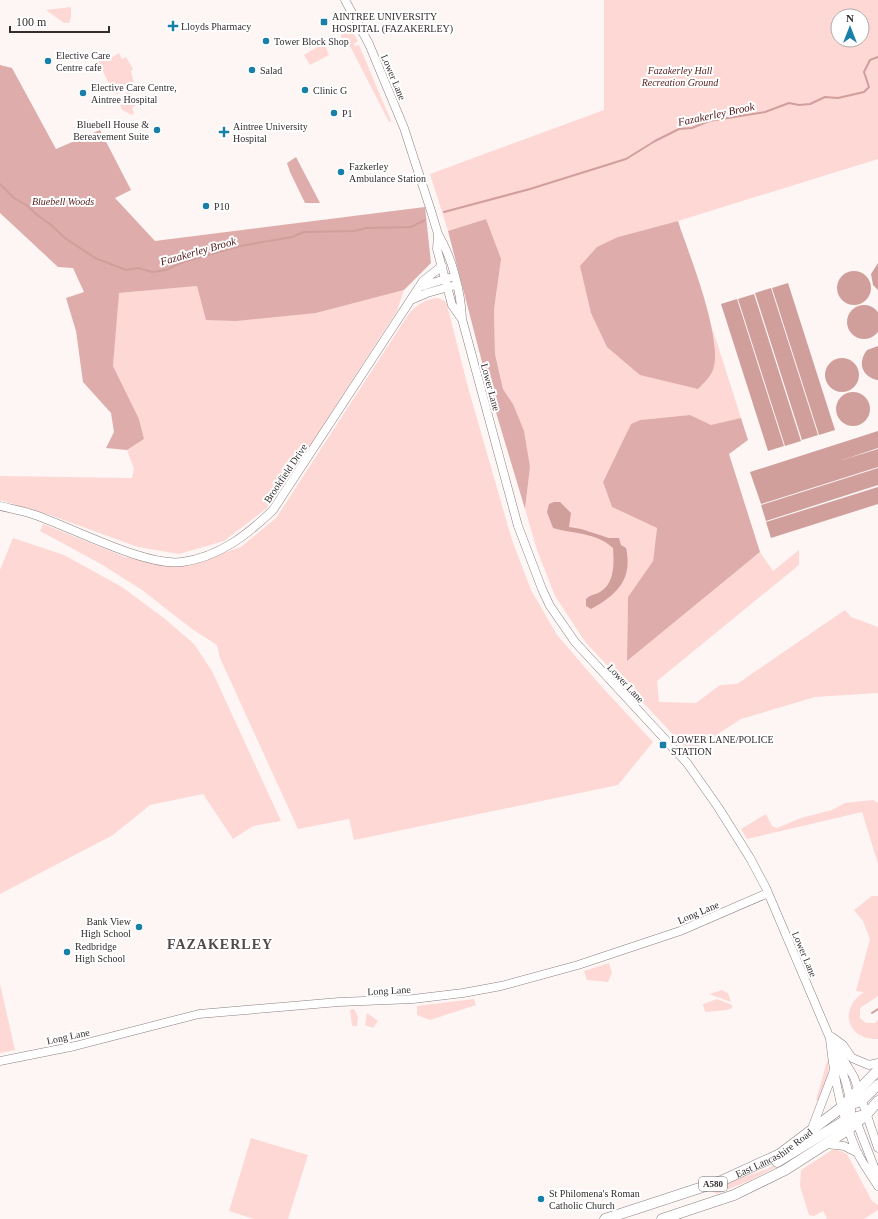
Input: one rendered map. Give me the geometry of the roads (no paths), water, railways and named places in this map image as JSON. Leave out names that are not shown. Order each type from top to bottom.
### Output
[{"type":"highway","name":"East Lancashire Road","points":[[605,1219],[703,1188],[750,1169],[780,1154],[811,1130],[851,1103],[859,1090],[878,1070]]},
{"type":"highway","points":[[851,1103],[878,1085]]},
{"type":"highway","points":[[750,1169],[778,1162],[852,1121],[866,1115],[878,1101]]},
{"type":"highway","name":"East Lancashire Road","points":[[662,1219],[714,1202],[752,1187],[785,1170],[827,1144],[852,1121]]},
{"type":"street","name":"Lower Lane","points":[[345,0],[369,44],[402,121],[438,234],[446,247],[452,286],[461,302],[462,319],[518,526],[534,572],[550,606],[575,642],[687,763],[718,807],[750,858],[768,893],[829,1036],[854,1077],[859,1090]]},
{"type":"street","name":"Lower Lane","points":[[438,234],[437,249],[442,266],[450,278]]},
{"type":"street","name":"Brookfield Drive","points":[[0,506],[35,515],[149,559],[181,562],[210,556],[234,543],[257,526],[273,510],[426,278],[437,272],[442,266]]},
{"type":"street","points":[[420,287],[450,278]]},
{"type":"street","points":[[413,299],[427,293],[452,286]]},
{"type":"street","name":"Long Lane","points":[[0,1061],[75,1046],[199,1014],[339,1002],[413,999],[464,993],[501,986],[543,976],[672,933],[768,893]]},
{"type":"street","name":"Lower Lane","points":[[829,1036],[833,1073],[851,1103]]},
{"type":"street","points":[[829,1036],[842,1044],[852,1058],[869,1065],[878,1063]]},
{"type":"street","points":[[829,1036],[844,1077],[851,1103],[852,1121],[858,1153],[878,1186]]},
{"type":"street","points":[[811,1130],[833,1073]]},
{"type":"street","points":[[851,1103],[866,1115],[878,1148]]},
{"type":"street","points":[[851,1103],[852,1121],[878,1177]]},
{"type":"street","points":[[827,1144],[844,1146],[858,1153]]},
{"type":"waterway","name":"Fazakerley Brook","points":[[444,212],[530,189],[626,159],[655,141],[679,129],[692,128],[709,121],[765,112],[789,103],[799,105],[810,104],[825,97],[838,98],[864,92],[869,87],[864,72],[870,60],[878,57]]},
{"type":"waterway","name":"Fazakerley Brook","points":[[0,184],[14,198],[28,206],[65,238],[95,258],[126,270],[138,268],[152,272],[166,270],[183,262],[240,246],[292,237],[304,232],[354,231],[367,228],[411,227],[425,220]]},
{"type":"waterway","points":[[872,1013],[878,1009]]},
{"type":"place","name":"AINTREE UNIVERSITY HOSPITAL (FAZAKERLEY)","points":[[324,22]]},
{"type":"place","name":"Lloyds Pharmacy","points":[[173,26]]},
{"type":"place","name":"Tower Block Shop","points":[[266,41]]},
{"type":"place","name":"Elective Care Centre cafe","points":[[48,61]]},
{"type":"place","name":"Salad","points":[[252,70]]},
{"type":"place","name":"Clinic G","points":[[305,90]]},
{"type":"place","name":"Elective Care Centre, Aintree Hospital","points":[[83,93]]},
{"type":"place","name":"P1","points":[[334,113]]},
{"type":"place","name":"Bluebell House & Bereavement Suite","points":[[157,130]]},
{"type":"place","name":"Aintree University Hospital","points":[[224,132]]},
{"type":"place","name":"Fazkerley Ambulance Station","points":[[341,172]]},
{"type":"place","name":"P10","points":[[206,206]]},
{"type":"place","name":"LOWER LANE/POLICE STATION","points":[[663,745]]},
{"type":"place","name":"Bank View High School","points":[[139,927]]},
{"type":"place","name":"Redbridge High School","points":[[67,952]]},
{"type":"place","name":"St Philomena's Roman Catholic Church","points":[[541,1199]]},
{"type":"district","name":"FAZAKERLEY","points":[[220,944]]},
{"type":"park label","name":"Fazakerley Hall Recreation Ground","points":[[680,76]]},
{"type":"park label","name":"Bluebell Woods","points":[[63,201]]}]
